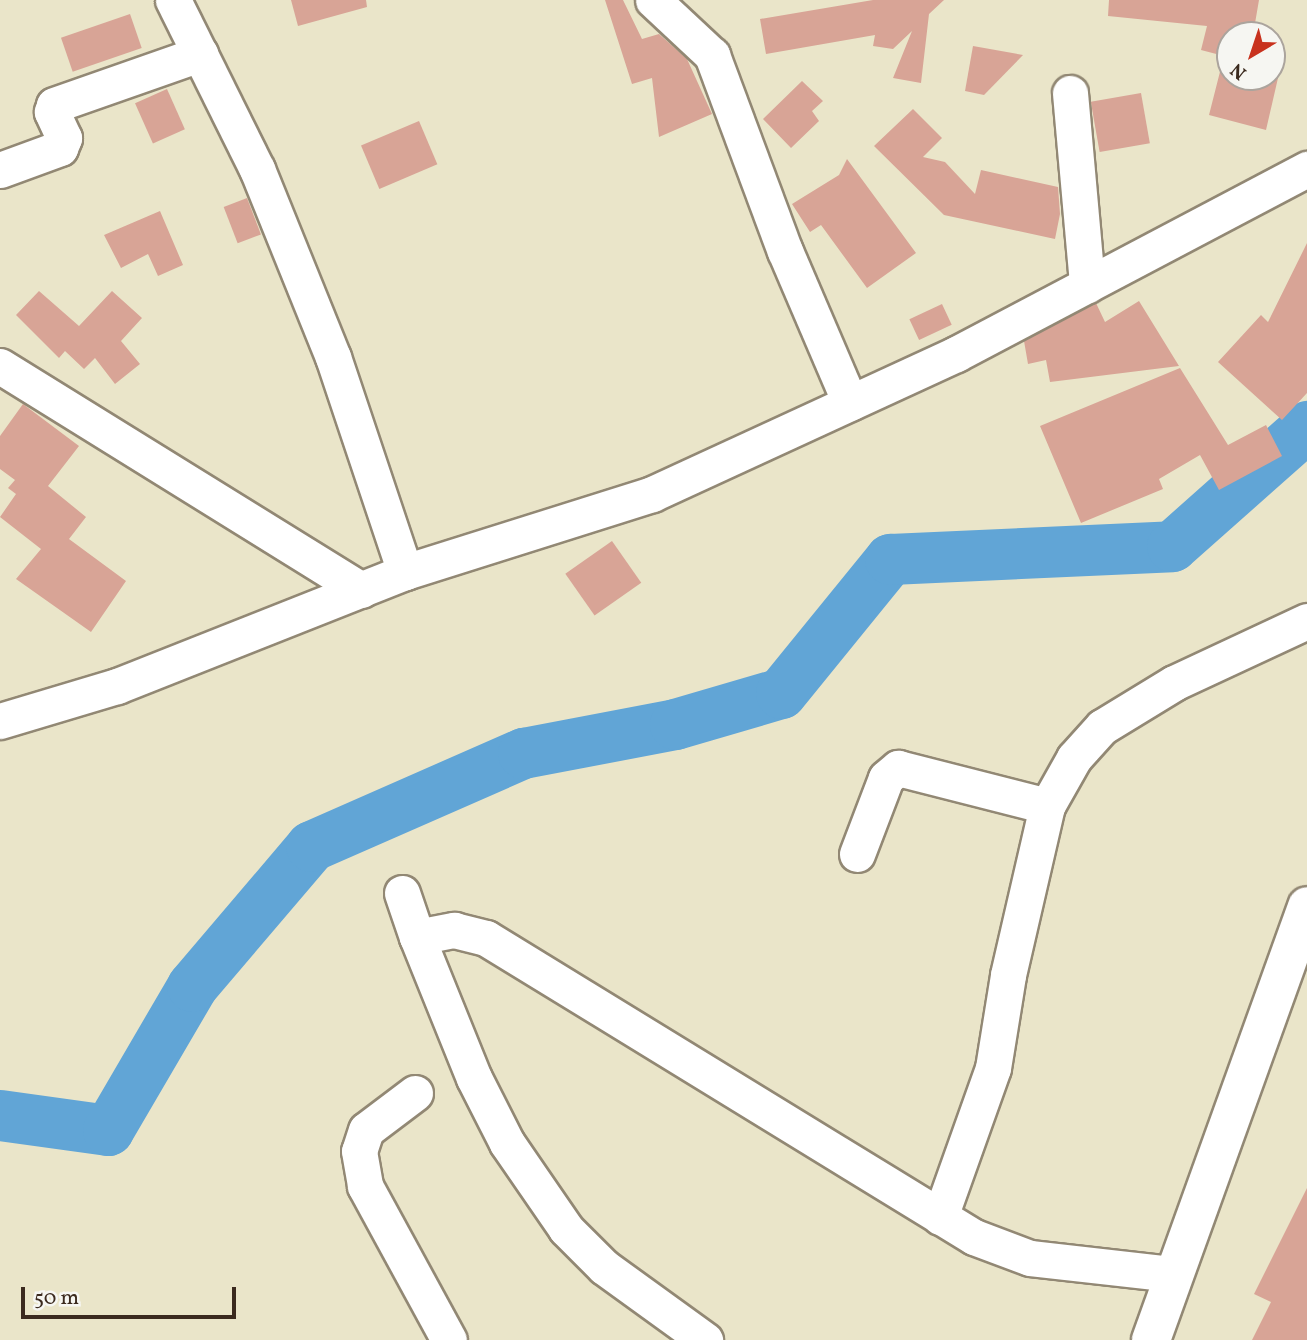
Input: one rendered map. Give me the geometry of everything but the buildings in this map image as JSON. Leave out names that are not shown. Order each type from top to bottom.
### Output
[{"type":"main road","points":[[1151,1340],[1307,906]]},
{"type":"street","points":[[173,0],[257,169],[333,357],[405,572]]},
{"type":"street","points":[[653,0],[712,55],[785,251],[850,403]]},
{"type":"street","points":[[0,170],[60,148],[64,138],[52,112],[60,102],[200,54]]},
{"type":"street","points":[[1070,93],[1087,285]]},
{"type":"street","points":[[0,721],[117,686],[405,572],[652,494],[850,403],[1087,285],[1307,169]]},
{"type":"street","points":[[0,366],[361,590]]},
{"type":"street","points":[[940,1217],[993,1068],[1008,975],[1047,806],[1074,758],[1102,727],[1174,683],[1307,621]]},
{"type":"street","points":[[857,853],[886,778],[898,768],[1047,806]]},
{"type":"street","points":[[402,893],[474,1078],[507,1143],[559,1219],[604,1267],[705,1340]]},
{"type":"street","points":[[417,937],[454,930],[486,938],[974,1237],[1030,1258],[1173,1274]]},
{"type":"street","points":[[415,1093],[366,1130],[359,1151],[365,1186],[449,1340]]},
{"type":"waterway","points":[[0,1115],[108,1130],[192,986],[311,846],[523,753],[675,724],[781,693],[890,559],[1172,546],[1307,426]]}]
